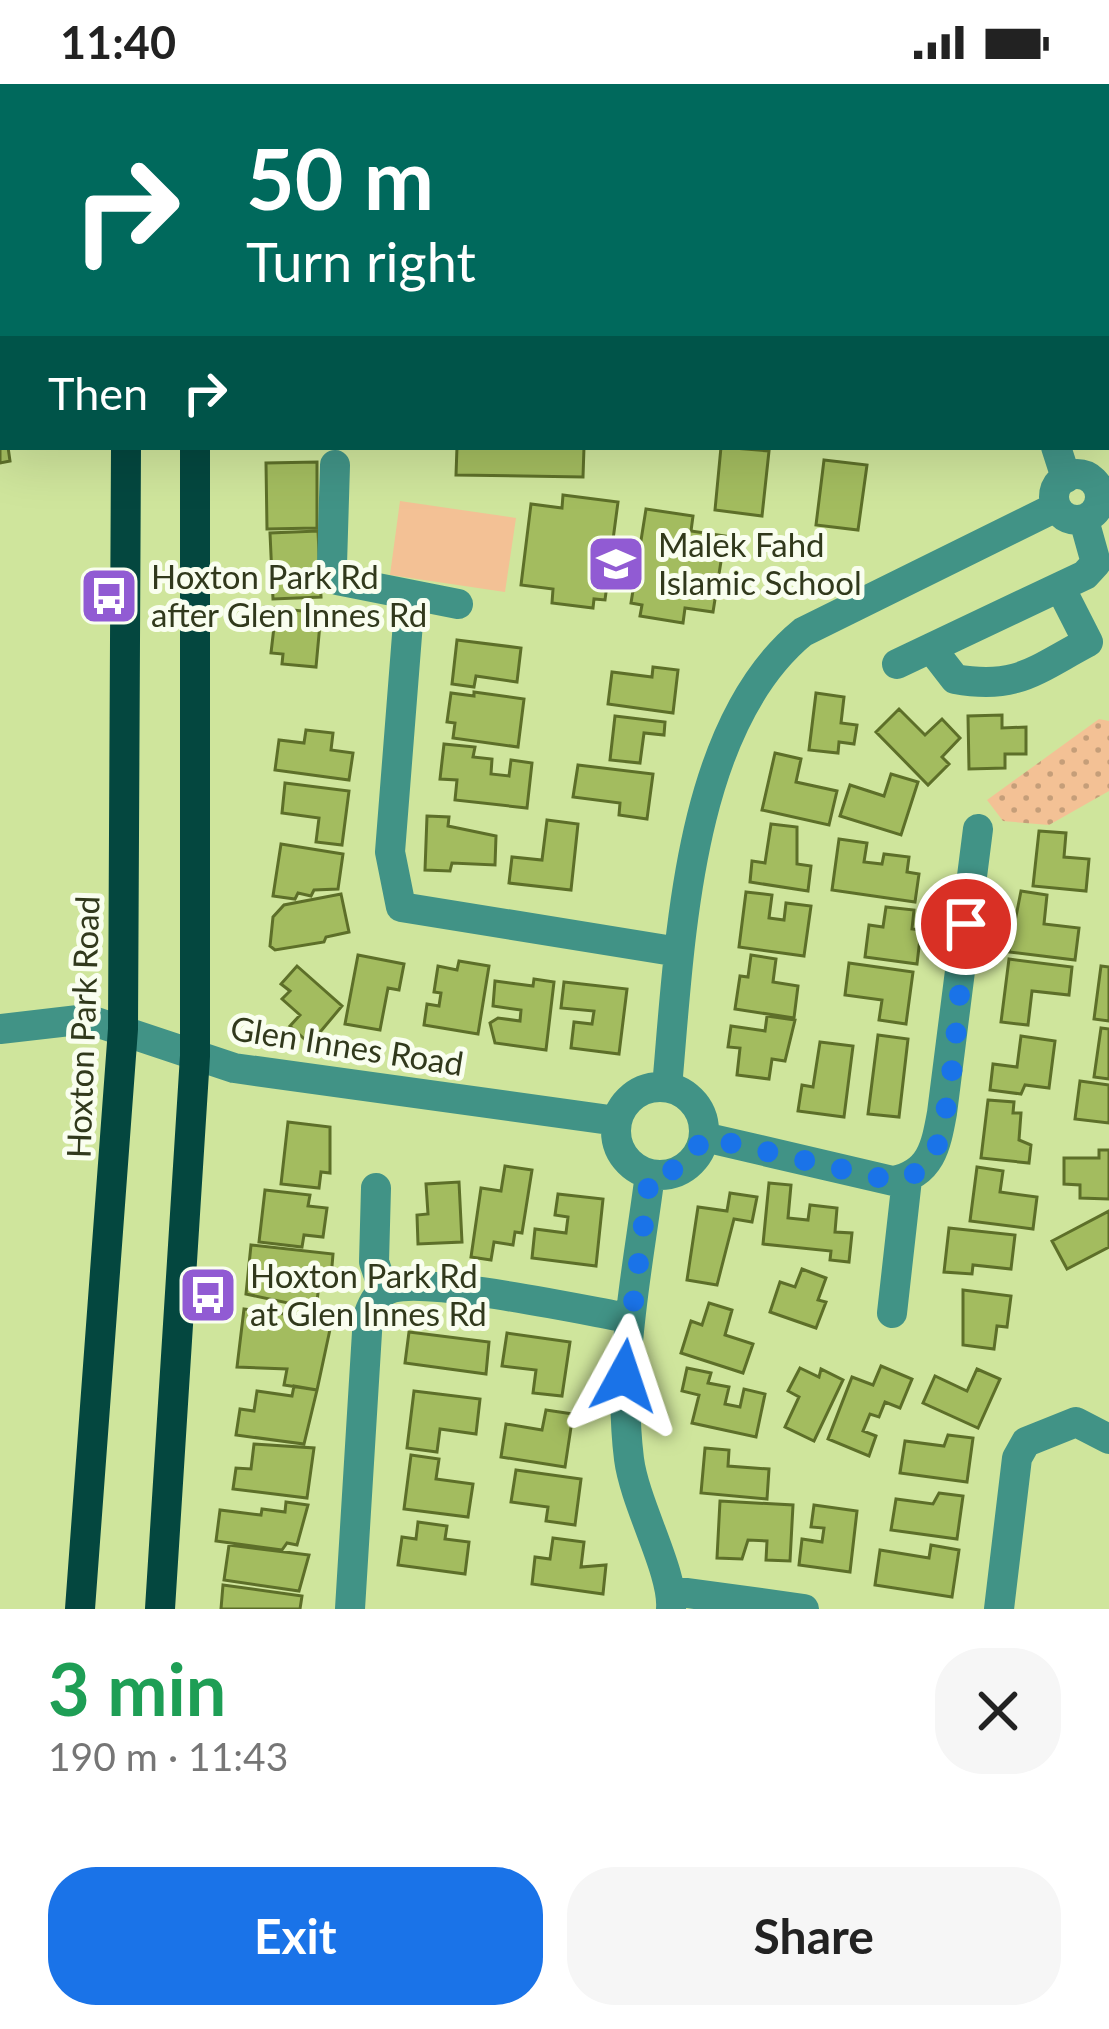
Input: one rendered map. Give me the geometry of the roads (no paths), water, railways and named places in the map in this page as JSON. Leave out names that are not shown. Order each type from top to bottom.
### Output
[{"type":"main road","name":"Hoxton Park Road","points":[[80,1609],[122,1029],[126,450]]},
{"type":"main road","points":[[160,1609],[195,1056],[195,450]]},
{"type":"street","points":[[897,664],[1085,575],[1096,562],[1069,501],[1057,450]]},
{"type":"street","points":[[334,465],[332,565],[337,580],[458,604]]},
{"type":"street","points":[[668,1087],[680,952],[716,760],[740,703],[771,659],[803,632],[1069,501],[1087,476],[1104,486]]},
{"type":"street","points":[[931,648],[955,680],[998,687],[1020,678],[1088,642],[1060,586]]},
{"type":"street","points":[[410,597],[390,852],[401,907],[680,952]]},
{"type":"street","points":[[892,1313],[907,1179],[935,1151],[978,829]]},
{"type":"street","name":"Glen Innes Road","points":[[0,1029],[87,1019],[234,1068],[617,1121]]},
{"type":"street","points":[[668,1087],[694,1102],[704,1137],[683,1168],[650,1174],[623,1155],[617,1121],[636,1093],[668,1087]]},
{"type":"street","points":[[704,1137],[876,1178],[907,1179]]},
{"type":"street","points":[[650,1174],[629,1318],[624,1411],[640,1514],[672,1600],[804,1609]]},
{"type":"street","points":[[376,1188],[374,1262],[384,1291]]},
{"type":"street","points":[[384,1291],[432,1287],[629,1318]]},
{"type":"street","points":[[350,1609],[368,1316],[384,1291]]},
{"type":"street","points":[[999,1609],[1017,1458],[1026,1442],[1052,1427],[1076,1422],[1109,1439]]},
{"type":"place","name":"Malek Fahd Islamic School","points":[[616,564]]},
{"type":"place","name":"Hoxton Park Rd after Glen Innes Rd","points":[[109,596]]},
{"type":"place","name":"Hoxton Park Rd at Glen Innes Rd","points":[[208,1295]]}]
